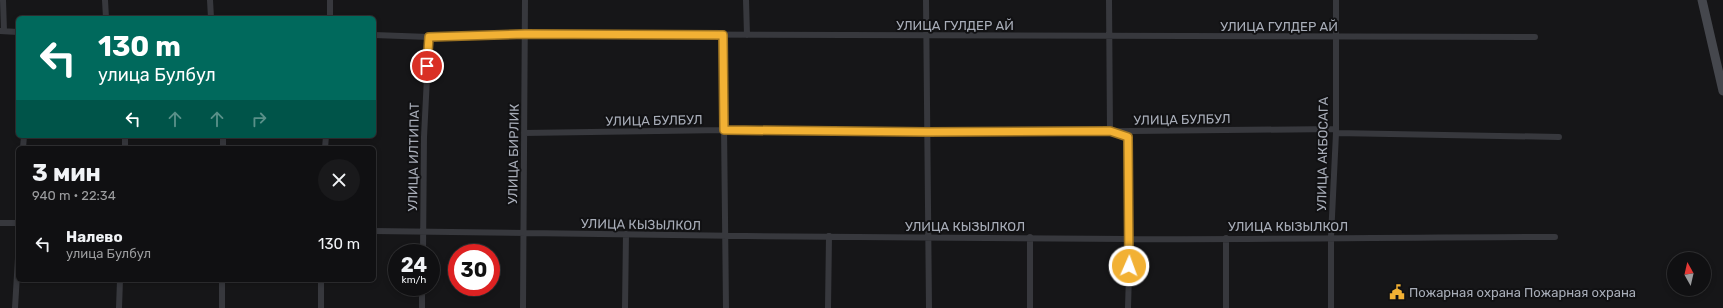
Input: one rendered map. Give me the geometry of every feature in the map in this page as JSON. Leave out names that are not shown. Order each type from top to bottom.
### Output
[{"type":"street","points":[[3,0],[2,31],[16,32]]},
{"type":"street","points":[[105,0],[106,16]]},
{"type":"street","points":[[210,0],[210,16]]},
{"type":"street","points":[[330,0],[330,16]]},
{"type":"street","name":"УЛИЦА БИРЛИК","points":[[523,308],[525,0]]},
{"type":"street","points":[[746,0],[747,35]]},
{"type":"street","points":[[926,0],[930,238],[929,308]]},
{"type":"street","points":[[1108,0],[1110,131],[1128,137],[1130,239],[1128,308]]},
{"type":"street","name":"УЛИЦА АКБОСАГА","points":[[1331,308],[1331,237],[1335,131],[1334,37],[1336,0]]},
{"type":"street","points":[[1702,0],[1723,91]]},
{"type":"street","name":"УЛИЦА ГУЛДЕР АЙ","points":[[376,35],[429,37],[525,34],[1535,37]]},
{"type":"street","points":[[723,35],[726,308]]},
{"type":"street","name":"УЛИЦА ИЛТИПАТ","points":[[423,244],[424,137],[429,37]]},
{"type":"street","name":"УЛИЦА БУЛБУЛ","points":[[524,133],[724,130],[928,132],[1335,131],[1559,137]]},
{"type":"street","points":[[0,223],[16,223]]},
{"type":"street","name":"УЛИЦА КЫЗЫЛКОЛ","points":[[376,231],[523,234],[626,234],[726,237],[829,236],[1130,239],[1555,237]]},
{"type":"street","points":[[625,308],[626,234]]},
{"type":"street","points":[[828,308],[829,236]]},
{"type":"street","points":[[1030,237],[1030,308]]},
{"type":"street","points":[[1226,238],[1226,308]]},
{"type":"street","points":[[15,308],[17,282]]},
{"type":"street","points":[[120,282],[120,308]]},
{"type":"street","points":[[222,282],[222,308]]},
{"type":"street","points":[[321,308],[322,282]]},
{"type":"street","points":[[422,296],[422,308]]},
{"type":"place","name":"Пожарная охрана Пожарная охрана","points":[[1397,292]]},
{"type":"route","points":[[427,66],[429,37],[525,34],[723,35],[724,130],[928,132],[1110,131],[1128,137],[1130,239],[1129,266]]}]
